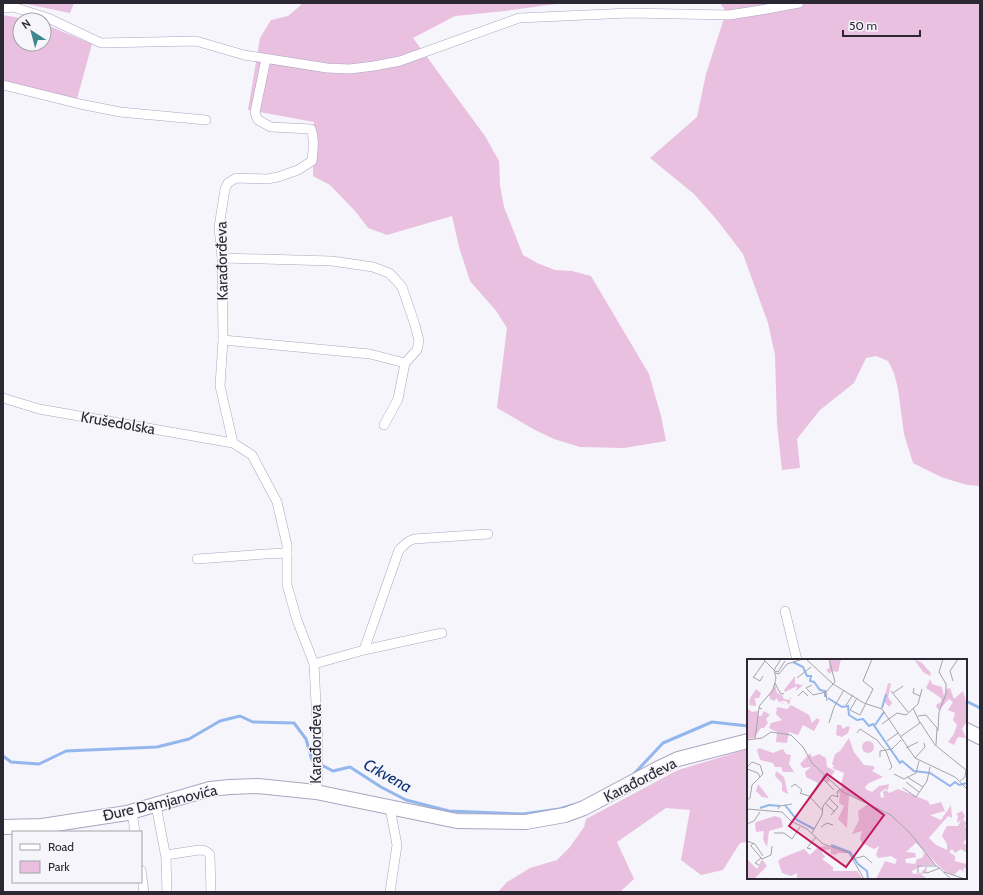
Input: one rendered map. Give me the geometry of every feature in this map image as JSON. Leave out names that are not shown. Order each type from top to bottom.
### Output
[{"type":"main road","points":[[967,730],[980,737]]},
{"type":"main road","name":"Karađorđeva","points":[[316,792],[457,821],[526,822],[558,816],[584,808],[678,759],[747,741]]},
{"type":"main road","name":"Đure Damjanovića","points":[[3,827],[42,826],[127,813],[210,789],[258,786],[316,792]]},
{"type":"street","points":[[3,8],[13,7],[48,18],[101,43],[196,41],[244,55],[266,59],[327,68],[350,69],[400,61],[519,18],[630,13],[730,15],[799,3]]},
{"type":"street","name":"Karađorđeva","points":[[266,59],[256,107],[256,116],[258,120],[271,127],[311,129],[314,146],[312,161],[298,170],[278,177],[267,179],[236,178],[228,183],[225,189],[219,226],[222,258],[223,340],[220,386],[233,443],[252,455],[277,502],[287,545],[288,585],[297,620],[314,664],[318,743],[318,775],[316,792]]},
{"type":"street","points":[[3,86],[120,112],[206,120]]},
{"type":"street","points":[[222,258],[332,261],[373,267],[389,273],[396,280],[402,287],[419,341],[417,350],[405,364],[398,399],[384,425]]},
{"type":"street","points":[[223,340],[370,354],[405,364]]},
{"type":"street","name":"Krušedolska","points":[[3,398],[39,409],[233,443]]},
{"type":"street","points":[[364,650],[399,550],[408,541],[414,539],[488,534]]},
{"type":"street","points":[[197,559],[287,553]]},
{"type":"street","points":[[785,611],[798,659]]},
{"type":"street","points":[[314,664],[364,650],[442,633]]},
{"type":"street","points":[[156,805],[166,855],[167,892]]},
{"type":"street","points":[[390,808],[397,845],[390,892]]},
{"type":"street","points":[[132,812],[135,831]]},
{"type":"street","points":[[166,855],[199,850],[207,851],[210,855],[211,892]]},
{"type":"street","points":[[142,877],[144,892]]},
{"type":"green space","points":[[21,3],[74,3],[70,13]]},
{"type":"green space","points":[[301,3],[563,3],[455,16],[413,38],[485,136],[499,161],[500,185],[504,207],[523,255],[537,263],[555,270],[572,271],[591,276],[649,374],[661,416],[666,441],[624,448],[580,447],[554,439],[497,408],[507,328],[497,312],[470,281],[459,247],[452,216],[387,235],[368,228],[356,212],[330,185],[313,176],[314,122],[248,110],[260,38],[271,20],[288,16],[301,5]]},
{"type":"green space","points":[[720,3],[980,3],[980,486],[967,485],[941,477],[913,463],[904,434],[898,389],[894,373],[888,361],[876,356],[866,358],[854,383],[820,410],[797,439],[800,468],[782,470],[777,424],[775,355],[768,323],[743,254],[717,220],[694,194],[650,158],[697,117],[706,74],[726,12]]},
{"type":"green space","points":[[3,15],[12,17],[12,52],[52,52],[52,27],[92,44],[77,99],[3,82]]},
{"type":"green space","points":[[747,749],[747,842],[740,843],[723,870],[701,875],[681,860],[690,810],[666,808],[617,842],[634,879],[620,892],[498,892],[507,882],[530,868],[557,860],[570,847],[584,827],[586,819],[678,770]]},
{"type":"waterway","name":"Crkvena","points":[[967,702],[980,708]]},
{"type":"waterway","name":"Crkvena","points":[[3,756],[11,762],[39,764],[66,751],[157,747],[189,739],[220,721],[240,716],[253,722],[294,723],[306,739],[312,760],[333,771],[350,767],[381,787],[406,800],[449,811],[523,814],[559,809],[573,805]]},
{"type":"waterway","name":"Crkvena","points":[[632,776],[663,743],[712,722],[747,726]]}]
